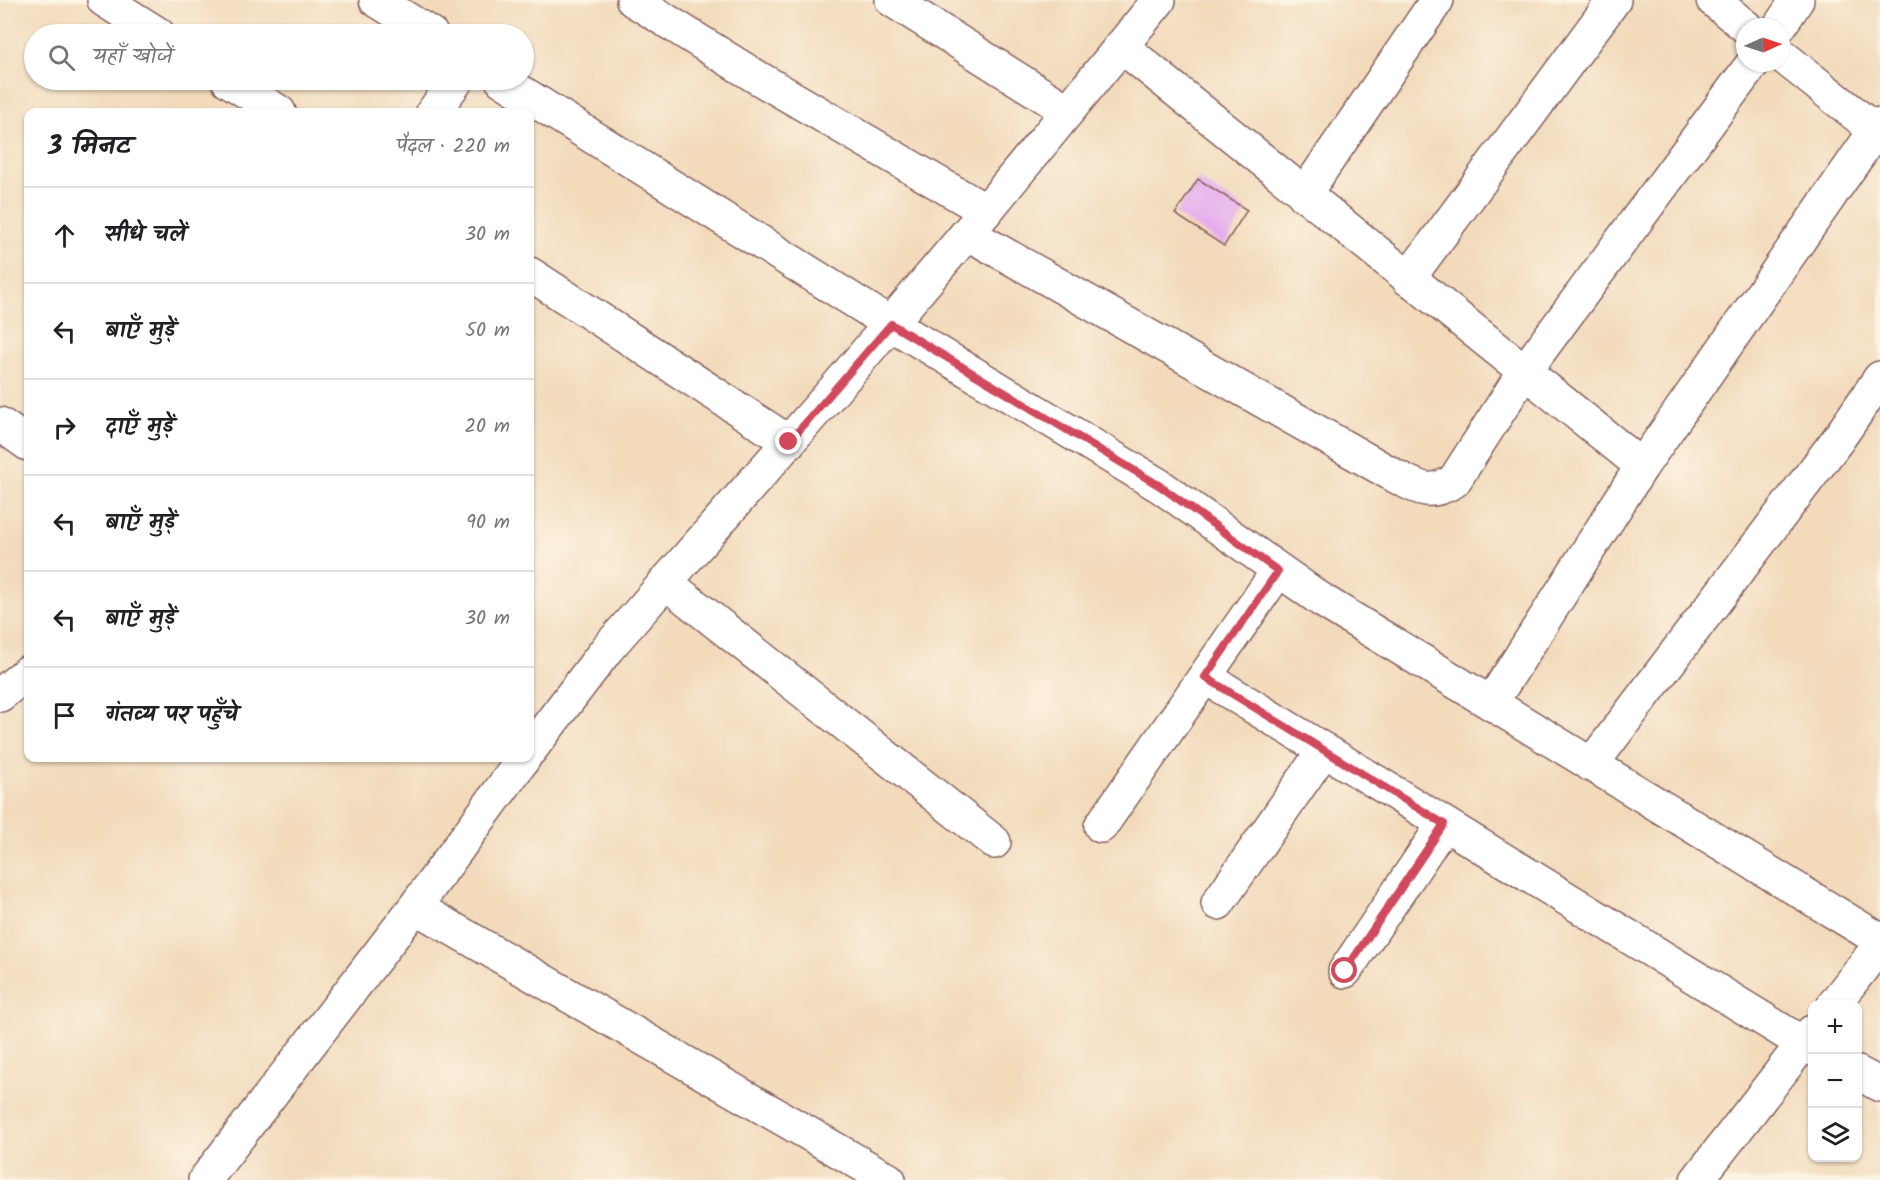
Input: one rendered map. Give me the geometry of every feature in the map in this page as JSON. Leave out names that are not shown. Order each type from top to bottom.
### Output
[{"type":"street","points":[[104,0],[142,24]]},
{"type":"street","points":[[376,0],[415,24]]},
{"type":"street","points":[[633,0],[755,76],[977,222],[1421,489],[1439,490],[1454,481],[1524,372],[1746,72]]},
{"type":"street","points":[[892,0],[1068,111]]},
{"type":"street","points":[[534,745],[607,649],[891,324],[1159,0]]},
{"type":"street","points":[[1304,195],[1437,0]]},
{"type":"street","points":[[1408,279],[1614,0]]},
{"type":"street","points":[[1713,0],[1736,19]]},
{"type":"street","points":[[1785,18],[1797,0]]},
{"type":"street","points":[[1122,46],[1642,466]]},
{"type":"street","points":[[1491,703],[1642,466],[1878,130],[1790,62]]},
{"type":"street","points":[[244,90],[273,108]]},
{"type":"street","points":[[436,108],[450,90]]},
{"type":"street","points":[[518,90],[891,324],[1160,486],[1278,571],[1880,943],[1837,1000]]},
{"type":"street","points":[[534,277],[789,442]]},
{"type":"street","points":[[1591,765],[1805,484],[1880,378]]},
{"type":"street","points":[[0,424],[24,441]]},
{"type":"street","points":[[1101,826],[1278,571]]},
{"type":"street","points":[[665,582],[994,842]]},
{"type":"street","points":[[0,694],[24,675]]},
{"type":"street","points":[[1205,677],[1444,824],[1808,1041]]},
{"type":"street","points":[[1218,903],[1324,750]]},
{"type":"street","points":[[205,1180],[415,908],[521,762]]},
{"type":"street","points":[[1345,971],[1444,824]]},
{"type":"street","points":[[415,908],[889,1180]]},
{"type":"street","points":[[1697,1180],[1808,1043]]},
{"type":"street","points":[[1862,1076],[1880,1085]]},
{"type":"building","points":[[1198,179],[1247,210],[1224,246],[1175,214]]},
{"type":"route","points":[[789,442],[891,324],[1160,486],[1278,571],[1205,677],[1444,824],[1345,971]]}]
